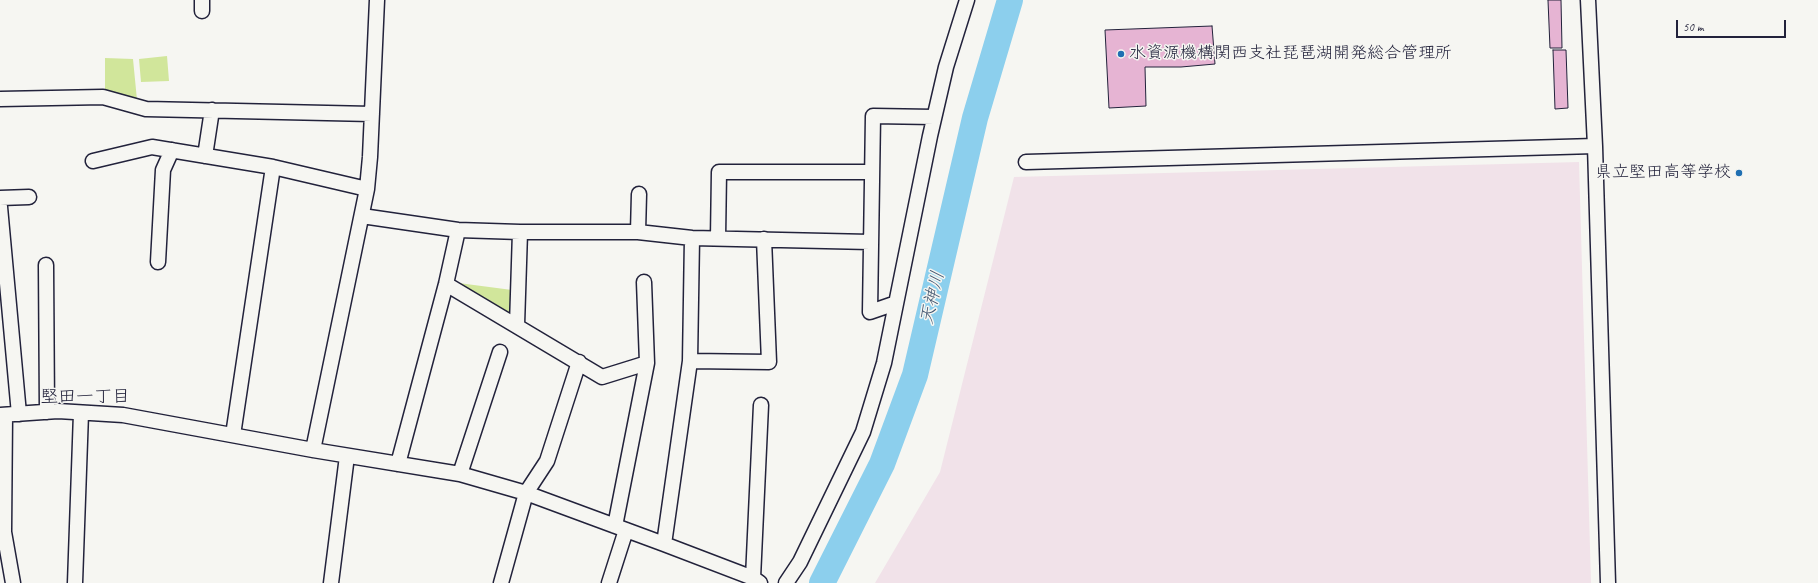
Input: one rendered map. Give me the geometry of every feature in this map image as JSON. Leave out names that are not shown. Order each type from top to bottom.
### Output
[{"type":"street","points":[[313,450],[367,189],[370,157],[377,0]]},
{"type":"street","points":[[786,583],[800,562],[863,432],[884,363],[934,117],[946,66],[967,0]]},
{"type":"street","points":[[1588,0],[1595,146],[1608,583]]},
{"type":"street","points":[[0,99],[103,97],[146,109],[372,114]]},
{"type":"street","points":[[205,156],[212,110]]},
{"type":"street","points":[[896,303],[870,312],[873,116],[934,117]]},
{"type":"street","points":[[1026,162],[1595,146]]},
{"type":"street","points":[[93,161],[152,147],[272,167],[367,189]]},
{"type":"street","points":[[158,262],[163,170],[172,150]]},
{"type":"street","points":[[233,435],[272,167]]},
{"type":"street","points":[[718,238],[719,172],[871,172]]},
{"type":"street","points":[[638,232],[639,194]]},
{"type":"street","points":[[0,198],[29,197]]},
{"type":"street","points":[[0,207],[19,414]]},
{"type":"street","points":[[362,216],[458,230],[520,232],[638,232],[692,238],[870,242]]},
{"type":"street","points":[[398,464],[446,284],[458,230]]},
{"type":"street","points":[[516,325],[520,232]]},
{"type":"street","points":[[664,544],[690,361],[692,238]]},
{"type":"street","points":[[690,361],[769,362],[764,239]]},
{"type":"street","points":[[46,265],[47,412]]},
{"type":"street","points":[[609,583],[620,528],[647,363],[644,282]]},
{"type":"street","points":[[446,284],[602,377],[647,363]]},
{"type":"street","points":[[460,474],[500,352]]},
{"type":"street","points":[[501,583],[526,493],[547,461],[579,362]]},
{"type":"street","points":[[14,583],[4,532],[2,415],[47,412],[123,415],[347,456],[460,474],[526,493],[664,544],[757,581],[761,405]]},
{"type":"street","points":[[75,583],[81,413]]},
{"type":"street","points":[[331,583],[347,456]]},
{"type":"shaded area","points":[[1579,162],[1591,583],[875,583],[940,472],[1014,177]]},
{"type":"green space","points":[[167,56],[169,81],[141,82],[139,59]]},
{"type":"green space","points":[[105,58],[133,59],[137,100],[105,98]]},
{"type":"green space","points":[[451,282],[512,290],[512,317]]},
{"type":"building","points":[[1548,0],[1561,0],[1562,48],[1550,48]]},
{"type":"building","points":[[1212,26],[1215,64],[1181,67],[1145,67],[1146,106],[1109,108],[1105,30]]},
{"type":"building","points":[[1553,50],[1566,50],[1568,108],[1555,109]]},
{"type":"waterway","name":"天神川","points":[[822,583],[882,464],[915,375],[975,118],[1010,0]]},
{"type":"place","name":"水資源機構関西支社琵琶湖開発総合管理所","points":[[1121,54]]},
{"type":"place","name":"県立堅田高等学校","points":[[1739,173]]},
{"type":"district","name":"堅田一丁目","points":[[85,397]]}]
